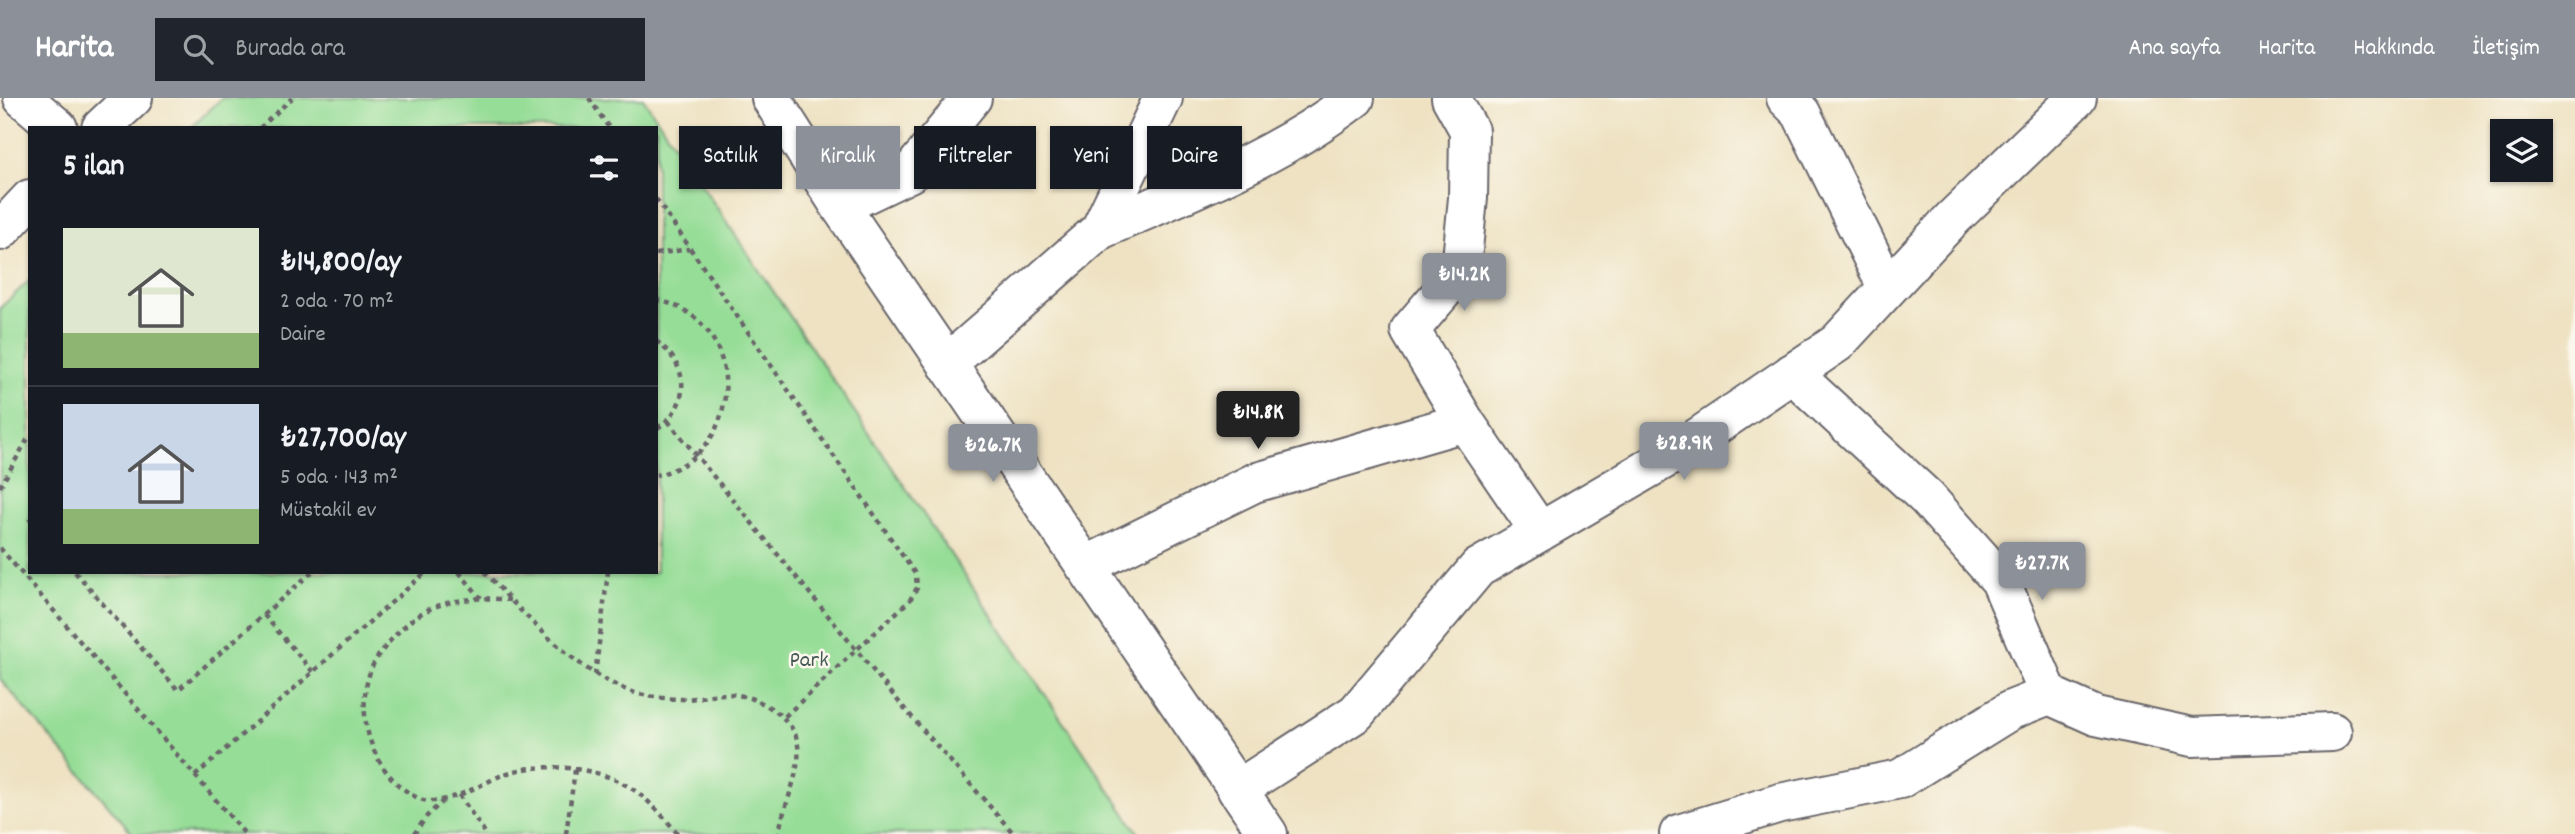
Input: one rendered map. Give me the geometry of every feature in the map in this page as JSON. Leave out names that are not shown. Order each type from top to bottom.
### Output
[{"type":"street","points":[[23,98],[56,126]]},
{"type":"street","points":[[103,126],[133,98]]},
{"type":"street","points":[[771,98],[840,206],[1268,834]]},
{"type":"street","points":[[840,206],[911,172],[972,98]]},
{"type":"street","points":[[1100,230],[1163,98]]},
{"type":"street","points":[[947,364],[1100,230],[1230,173],[1331,116],[1355,98]]},
{"type":"street","points":[[1451,98],[1469,130],[1468,198],[1461,270],[1410,330],[1465,422],[1540,532]]},
{"type":"street","points":[[1786,98],[1801,113],[1887,287]]},
{"type":"street","points":[[1237,790],[1356,713],[1478,568],[1675,453],[1837,343],[1952,219],[2077,98]]},
{"type":"street","points":[[0,231],[28,202]]},
{"type":"street","points":[[1792,373],[1927,498],[2000,580],[2049,695],[2096,716],[2192,737],[2332,732]]},
{"type":"street","points":[[1085,566],[1254,483],[1465,422]]},
{"type":"street","points":[[1679,834],[1780,803],[1900,779],[2011,710],[2049,695]]},
{"type":"path","points":[[262,126],[292,98]]},
{"type":"path","points":[[589,98],[608,126]]},
{"type":"path","points":[[658,202],[916,575],[917,588],[910,600],[782,719]]},
{"type":"path","points":[[658,254],[689,249]]},
{"type":"path","points":[[658,301],[678,307],[693,317],[716,344],[723,360],[727,386],[717,429],[695,456],[680,467],[658,474]]},
{"type":"path","points":[[658,343],[671,354],[680,370],[683,388],[678,407],[668,421],[658,428]]},
{"type":"path","points":[[668,421],[904,708],[1014,834]]},
{"type":"path","points":[[0,487],[28,438]]},
{"type":"path","points":[[0,548],[245,834]]},
{"type":"path","points":[[77,574],[178,690],[310,574]]},
{"type":"path","points":[[195,776],[424,574]]},
{"type":"path","points":[[461,574],[482,599]]},
{"type":"path","points":[[487,574],[510,600],[595,675],[626,690],[664,698],[742,695],[760,702],[782,719],[793,731],[797,756],[796,775],[780,821],[779,834]]},
{"type":"path","points":[[595,675],[608,574]]},
{"type":"path","points":[[510,600],[482,599],[441,605],[418,615],[405,625],[376,659],[366,689],[366,726],[372,746],[383,766],[397,782],[421,799],[433,802],[459,795],[502,775],[531,768],[575,770],[622,783],[640,794],[676,833]]},
{"type":"path","points":[[264,615],[313,672]]},
{"type":"path","points":[[566,834],[575,770]]},
{"type":"path","points":[[459,795],[486,834]]},
{"type":"path","points":[[415,834],[427,816],[445,799]]},
{"type":"green space","name":"Park","points":[[222,98],[643,98],[679,151],[679,189],[704,189],[1139,834],[133,834],[0,679],[0,308],[28,282],[28,574],[658,574],[658,126],[193,126]]}]
